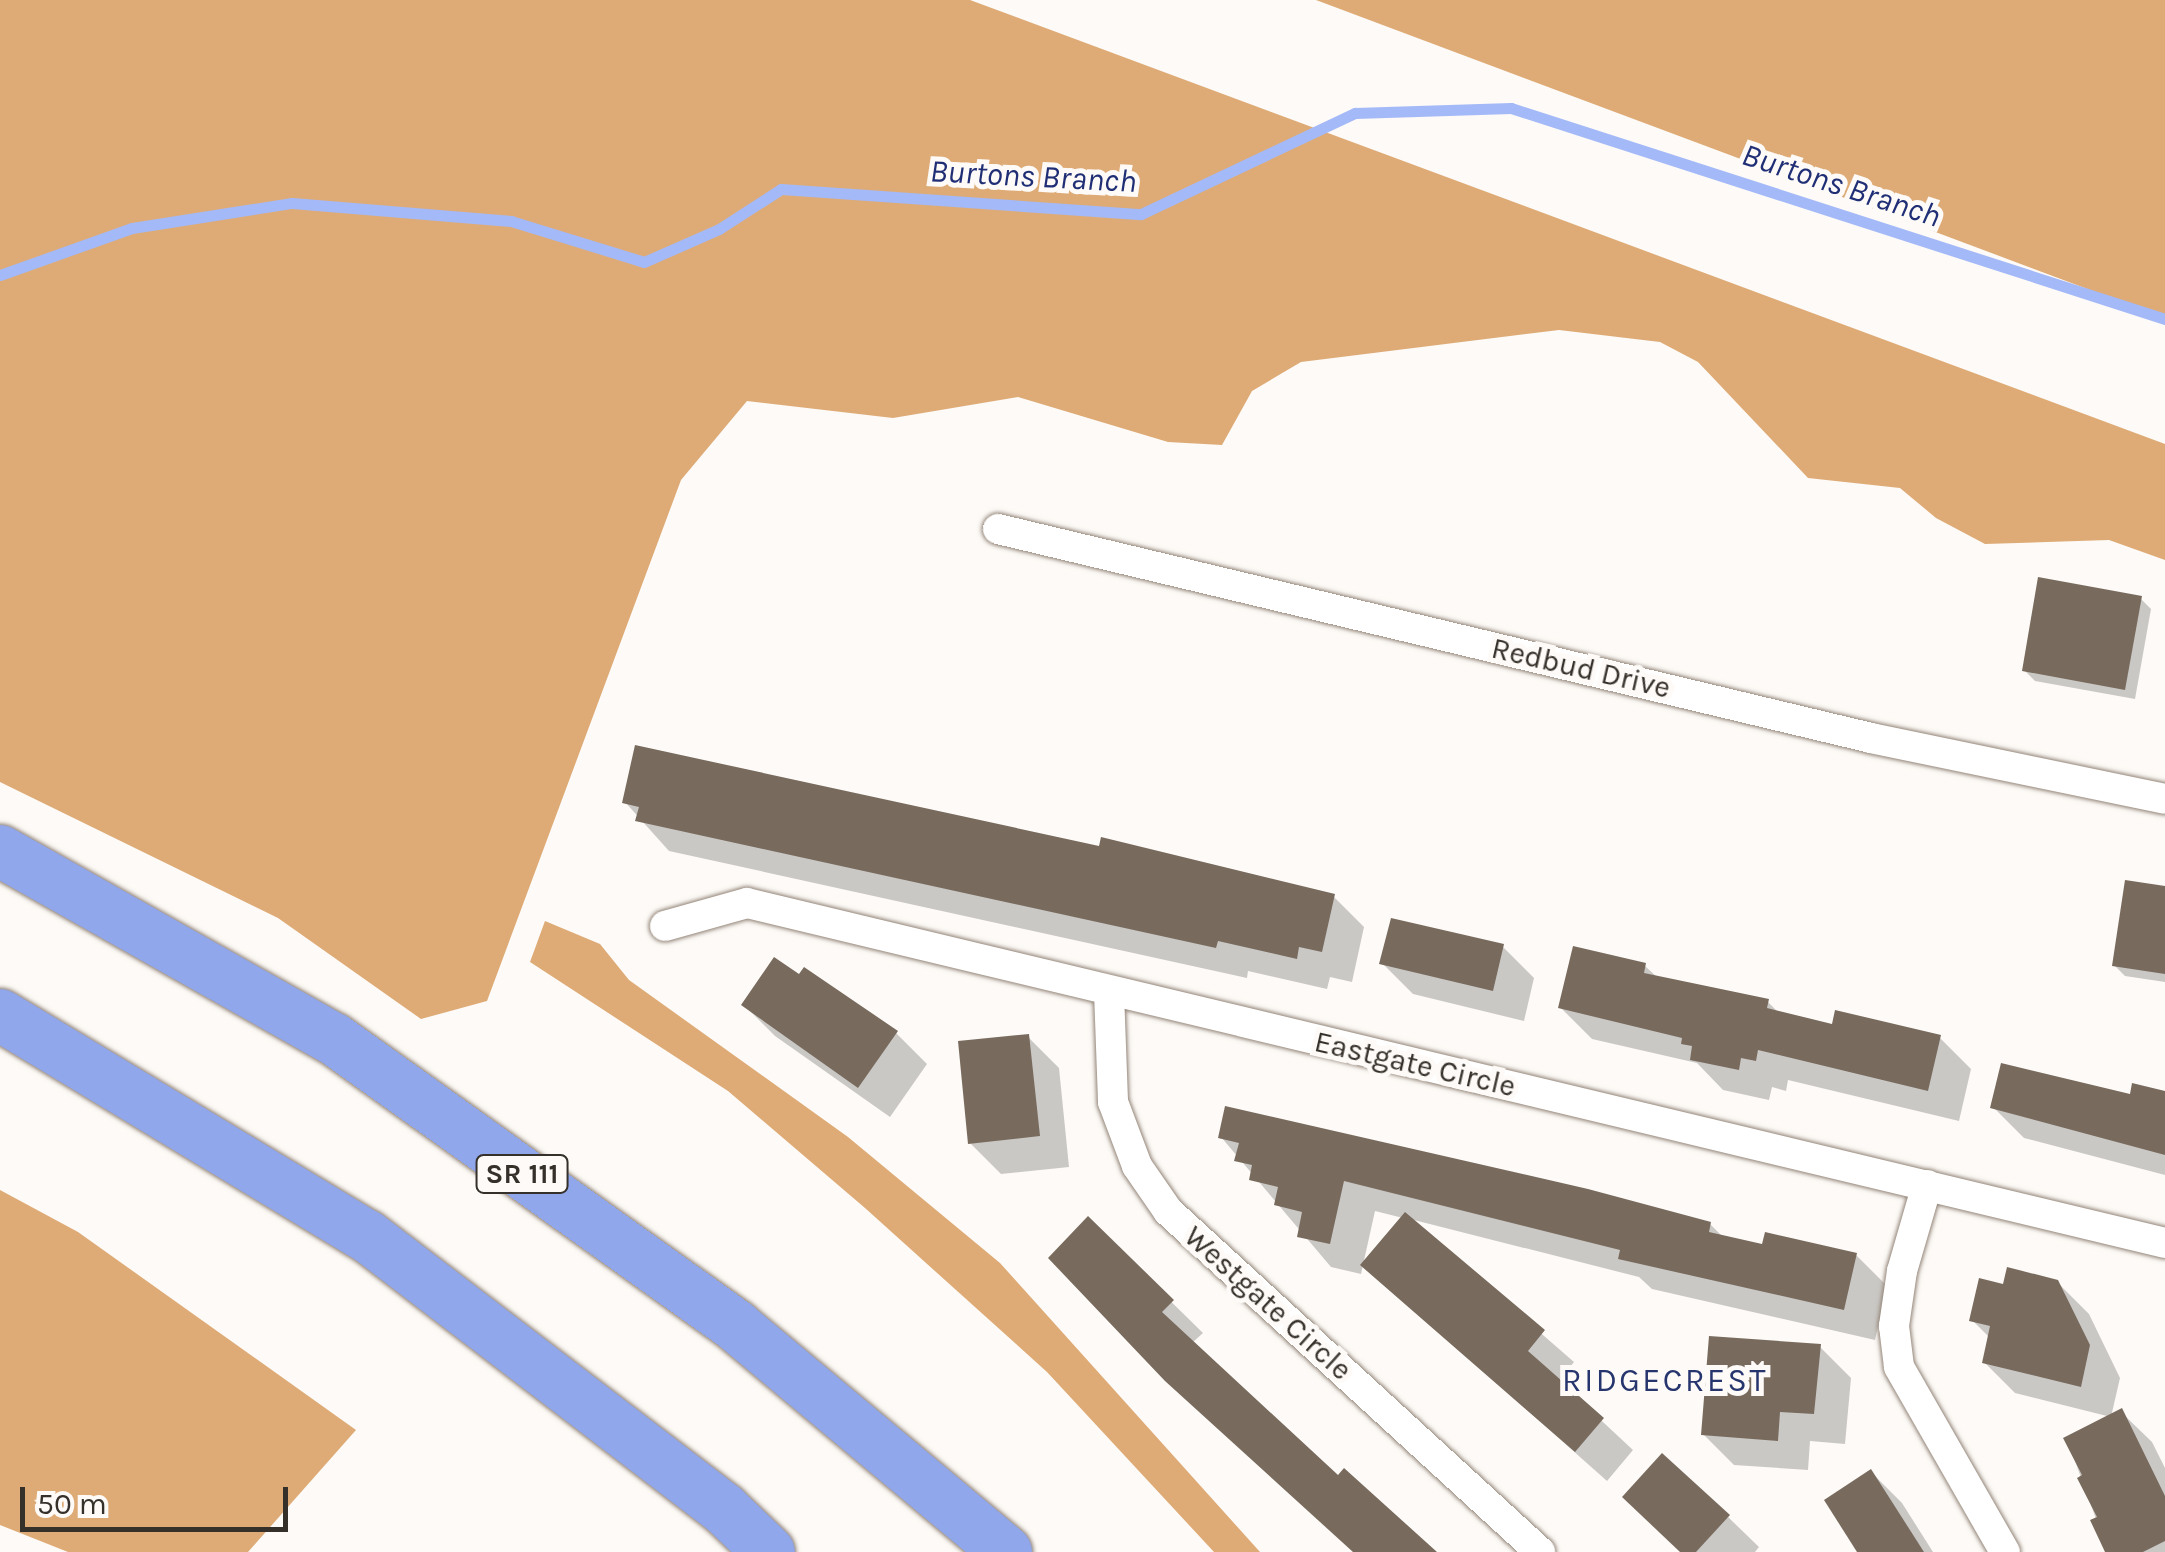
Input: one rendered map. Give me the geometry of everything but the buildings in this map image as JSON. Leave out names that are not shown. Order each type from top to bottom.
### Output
[{"type":"highway","name":"SR 111","points":[[0,851],[334,1039],[736,1326],[1006,1552]]},
{"type":"highway","points":[[0,1015],[367,1236],[724,1509],[768,1552]]},
{"type":"street","name":"Redbud Drive","points":[[998,529],[1870,738],[2165,800]]},
{"type":"street","name":"Eastgate Circle","points":[[665,926],[748,903],[2165,1242]]},
{"type":"street","name":"Westgate Circle","points":[[1109,992],[1114,1102],[1137,1166],[1168,1212],[1540,1552]]},
{"type":"street","points":[[1927,1185],[1902,1271],[1894,1326],[1899,1368],[2005,1552]]},
{"type":"shaded area","points":[[0,0],[970,0],[2165,444],[2165,560],[2109,540],[1985,544],[1936,518],[1900,488],[1808,478],[1698,362],[1660,342],[1559,330],[1301,362],[1252,391],[1222,445],[1168,442],[1018,397],[893,418],[747,401],[681,480],[487,1001],[421,1019],[278,918],[0,782]]},
{"type":"shaded area","points":[[1316,0],[2165,0],[2165,318]]},
{"type":"shaded area","points":[[545,921],[600,944],[629,980],[848,1137],[1000,1263],[1260,1552],[1214,1552],[1047,1372],[865,1208],[728,1091],[530,962]]},
{"type":"shaded area","points":[[0,1190],[78,1232],[356,1430],[248,1552],[68,1552],[0,1525]]},
{"type":"waterway","name":"Burtons Branch","points":[[0,275],[132,228],[292,203],[511,221],[644,262],[719,229],[781,189],[1141,214],[1355,113],[1511,108],[2165,319]]},
{"type":"district","name":"RIDGECREST","points":[[1665,1381]]}]
